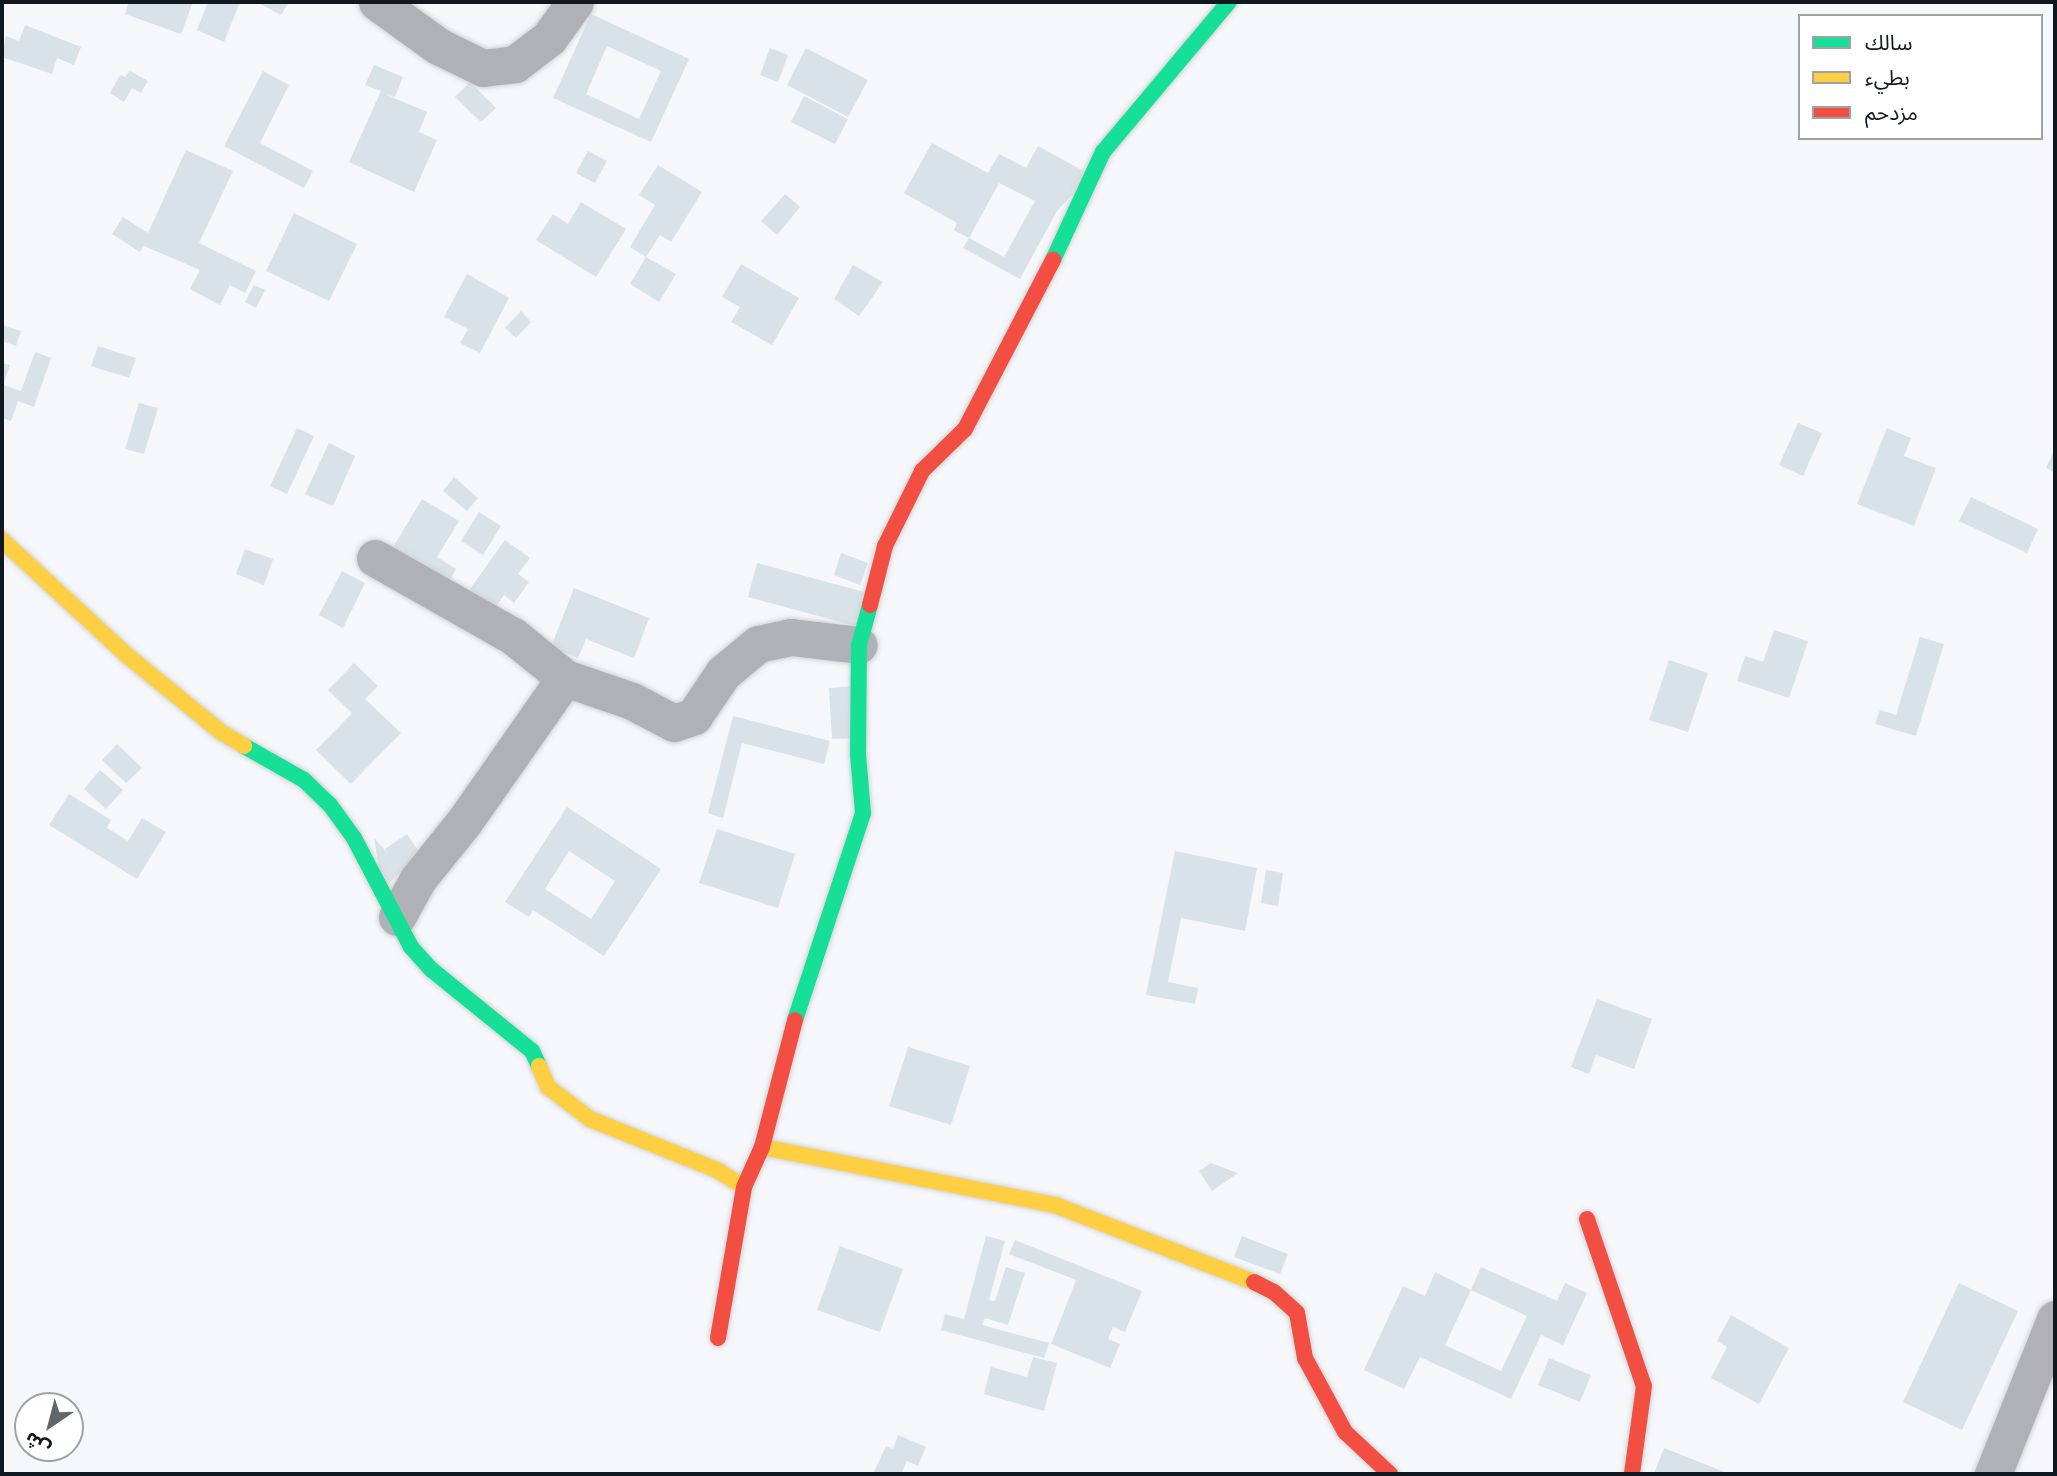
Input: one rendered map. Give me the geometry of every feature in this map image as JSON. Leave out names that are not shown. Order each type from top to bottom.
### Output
[{"type":"street","points":[[377,2],[439,46],[483,68],[515,64],[549,37],[575,2]]},
{"type":"street","points":[[718,1338],[744,1187],[762,1147],[807,976],[863,813],[858,755],[859,645],[885,546],[922,471],[965,429],[1032,304],[1103,152],[1229,2]]},
{"type":"street","points":[[2,540],[129,657],[222,732],[304,780],[354,838],[411,947],[432,970],[532,1051],[548,1087],[590,1119],[717,1170],[744,1187]]},
{"type":"street","points":[[375,558],[513,636],[565,678],[632,701],[674,723],[694,716],[723,673],[758,644],[791,637],[859,645]]},
{"type":"street","points":[[397,917],[418,878],[464,822],[565,678]]},
{"type":"street","points":[[762,1147],[1055,1206],[1228,1269],[1275,1292],[1297,1312],[1305,1358],[1345,1432],[1390,1474]]},
{"type":"street","points":[[1587,1219],[1644,1386],[1632,1474]]},
{"type":"street","points":[[1993,1474],[2055,1319]]},
{"type":"building","points":[[129,2],[193,2],[181,34],[125,14]]},
{"type":"building","points":[[208,2],[240,2],[224,42],[197,30]]},
{"type":"building","points":[[257,2],[289,2],[281,15]]},
{"type":"building","points":[[591,14],[689,59],[651,142],[553,98]],"holes":[[[607,46],[661,71],[639,119],[586,94]]]},
{"type":"building","points":[[25,25],[81,47],[74,65],[57,58],[52,74],[2,57],[6,36],[19,41]]},
{"type":"building","points":[[770,48],[788,55],[778,82],[760,75]]},
{"type":"building","points":[[806,48],[868,80],[848,117],[787,85]]},
{"type":"building","points":[[374,65],[403,77],[395,97],[385,94],[427,112],[419,132],[437,140],[414,192],[349,162],[381,91],[365,85]]},
{"type":"building","points":[[130,71],[148,81],[141,93],[132,88],[124,102],[110,93],[120,75],[125,77]]},
{"type":"building","points":[[263,71],[289,85],[260,143],[313,171],[304,188],[224,146]]},
{"type":"building","points":[[470,82],[496,108],[481,122],[455,97]]},
{"type":"building","points":[[804,96],[848,119],[835,144],[791,122]]},
{"type":"building","points":[[932,143],[988,173],[999,154],[1026,168],[1038,146],[1091,175],[1057,211],[1020,279],[963,248],[969,238],[954,230],[957,223],[904,193]],"holes":[[[999,183],[1035,201],[1004,257],[969,238]]]},
{"type":"building","points":[[186,150],[233,171],[199,243],[256,271],[245,293],[230,285],[220,305],[190,289],[200,270],[144,246],[140,252],[112,234],[123,217],[148,233]]},
{"type":"building","points":[[588,151],[607,161],[595,183],[576,173]]},
{"type":"building","points":[[658,165],[702,192],[671,242],[660,235],[646,257],[630,247],[655,205],[639,195]]},
{"type":"building","points":[[785,194],[800,207],[777,235],[761,221]]},
{"type":"building","points":[[581,202],[626,229],[596,277],[536,240],[553,214],[568,224]]},
{"type":"building","points":[[294,213],[357,244],[329,301],[266,271]]},
{"type":"building","points":[[646,257],[676,274],[659,302],[630,284]]},
{"type":"building","points":[[741,264],[799,298],[772,345],[731,322],[740,307],[722,297]]},
{"type":"building","points":[[853,265],[883,282],[859,316],[834,299]]},
{"type":"building","points":[[467,274],[509,298],[480,353],[460,343],[468,329],[444,317]]},
{"type":"building","points":[[254,285],[265,290],[256,308],[245,302]]},
{"type":"building","points":[[521,311],[531,322],[516,338],[505,328]]},
{"type":"building","points":[[2,325],[21,331],[16,346],[2,341]]},
{"type":"building","points":[[98,346],[136,358],[129,378],[91,366]]},
{"type":"building","points":[[35,352],[51,358],[34,407],[18,401],[11,421],[2,418],[2,363],[10,365],[3,385],[21,391]]},
{"type":"building","points":[[139,403],[158,408],[144,454],[125,449]]},
{"type":"building","points":[[1798,423],[1822,433],[1803,476],[1779,465]]},
{"type":"building","points":[[297,428],[314,436],[287,494],[270,486]]},
{"type":"building","points":[[1887,428],[1911,438],[1904,456],[1936,468],[1914,526],[1857,504]]},
{"type":"building","points":[[329,443],[355,456],[333,506],[305,494]]},
{"type":"building","points":[[2055,449],[2055,473],[2046,468]]},
{"type":"building","points":[[454,477],[478,498],[467,511],[443,491]]},
{"type":"building","points":[[1971,497],[2038,529],[2027,553],[1959,521]]},
{"type":"building","points":[[422,499],[459,521],[437,557],[456,569],[442,593],[386,559]]},
{"type":"building","points":[[479,512],[501,526],[483,555],[461,541]]},
{"type":"building","points":[[505,540],[530,558],[518,574],[529,582],[514,603],[504,595],[493,611],[467,593]]},
{"type":"building","points":[[245,549],[273,559],[264,585],[236,574]]},
{"type":"building","points":[[841,553],[868,563],[860,585],[834,575]]},
{"type":"building","points":[[757,563],[875,595],[866,629],[748,597]]},
{"type":"building","points":[[342,571],[365,583],[343,628],[319,615]]},
{"type":"building","points":[[574,588],[649,618],[634,658],[586,639],[578,658],[551,647]]},
{"type":"building","points":[[1774,630],[1808,641],[1789,698],[1737,681],[1745,656],[1763,662]]},
{"type":"building","points":[[1920,637],[1944,644],[1916,736],[1875,724],[1880,710],[1896,715]]},
{"type":"building","points":[[1669,660],[1708,673],[1688,732],[1649,720]]},
{"type":"building","points":[[354,663],[378,686],[365,699],[401,733],[351,784],[316,750],[352,713],[328,690]]},
{"type":"building","points":[[856,686],[860,738],[832,739],[829,688]]},
{"type":"building","points":[[733,716],[830,741],[824,764],[742,743],[723,818],[708,813]]},
{"type":"building","points":[[117,744],[142,768],[126,783],[102,760]]},
{"type":"building","points":[[100,770],[123,790],[106,809],[84,789]]},
{"type":"building","points":[[69,794],[111,820],[107,828],[128,841],[142,818],[166,832],[137,879],[49,825]]},
{"type":"building","points":[[567,807],[661,869],[604,956],[533,910],[529,917],[505,902]],"holes":[[[569,851],[615,881],[591,919],[545,889]]]},
{"type":"building","points":[[717,829],[795,854],[778,908],[699,883]]},
{"type":"building","points":[[407,834],[425,861],[404,876],[401,872],[382,889],[374,838],[390,856],[385,849]]},
{"type":"building","points":[[1175,851],[1257,868],[1245,931],[1181,918],[1168,982],[1198,988],[1195,1004],[1146,995]]},
{"type":"building","points":[[1266,870],[1283,873],[1278,906],[1261,903]]},
{"type":"building","points":[[1597,999],[1652,1019],[1634,1069],[1596,1055],[1589,1074],[1571,1067]]},
{"type":"building","points":[[908,1047],[970,1066],[951,1125],[889,1106]]},
{"type":"building","points":[[1211,1163],[1238,1173],[1212,1191],[1199,1171]]},
{"type":"building","points":[[986,1236],[1005,1241],[989,1300],[995,1301],[1006,1267],[1025,1273],[1008,1325],[985,1318],[982,1325],[1049,1343],[1044,1358],[941,1330],[945,1314],[964,1319]]},
{"type":"building","points":[[1242,1236],[1288,1254],[1280,1274],[1234,1257]]},
{"type":"building","points":[[1015,1240],[1142,1291],[1125,1332],[1113,1327],[1108,1339],[1120,1344],[1110,1368],[1051,1344],[1076,1280],[1009,1254]]},
{"type":"building","points":[[840,1246],[903,1269],[880,1332],[817,1310]]},
{"type":"building","points":[[1481,1267],[1557,1301],[1565,1283],[1587,1293],[1563,1345],[1541,1335],[1511,1399],[1420,1357],[1404,1389],[1364,1370],[1403,1286],[1425,1296],[1435,1272],[1471,1290]],"holes":[[[1471,1290],[1527,1316],[1501,1371],[1445,1345]]]},
{"type":"building","points":[[1959,1283],[2018,1311],[1962,1430],[1903,1402]]},
{"type":"building","points":[[1731,1315],[1789,1348],[1759,1404],[1711,1378],[1727,1347],[1717,1341]]},
{"type":"building","points":[[1033,1357],[1057,1363],[1044,1411],[984,1394],[991,1367],[1027,1377]]},
{"type":"building","points":[[1549,1358],[1591,1375],[1580,1402],[1538,1385]]},
{"type":"building","points":[[898,1435],[926,1447],[918,1466],[907,1461],[901,1474],[874,1472],[886,1446],[893,1449]]},
{"type":"building","points":[[1664,1448],[1730,1474],[1654,1474]]},
{"type":"traffic: fast","points":[[1053,260],[1103,152],[1229,2]]},
{"type":"traffic: fast","points":[[795,1020],[863,813],[858,755],[859,645],[870,605]]},
{"type":"traffic: fast","points":[[244,746],[304,780],[330,805],[354,838],[411,947],[432,970],[532,1051],[539,1066]]},
{"type":"traffic: slow","points":[[2,540],[129,657],[221,732],[244,746]]},
{"type":"traffic: slow","points":[[539,1066],[548,1087],[590,1119],[717,1170],[744,1187]]},
{"type":"traffic: slow","points":[[762,1147],[1055,1205],[1254,1282]]},
{"type":"traffic: jam","points":[[870,605],[885,546],[922,471],[965,429],[1053,260]]},
{"type":"traffic: jam","points":[[718,1338],[744,1187],[762,1147],[795,1020]]},
{"type":"traffic: jam","points":[[1587,1219],[1644,1386],[1632,1474]]},
{"type":"traffic: jam","points":[[1254,1282],[1274,1292],[1297,1313],[1305,1358],[1345,1432],[1390,1474]]}]
